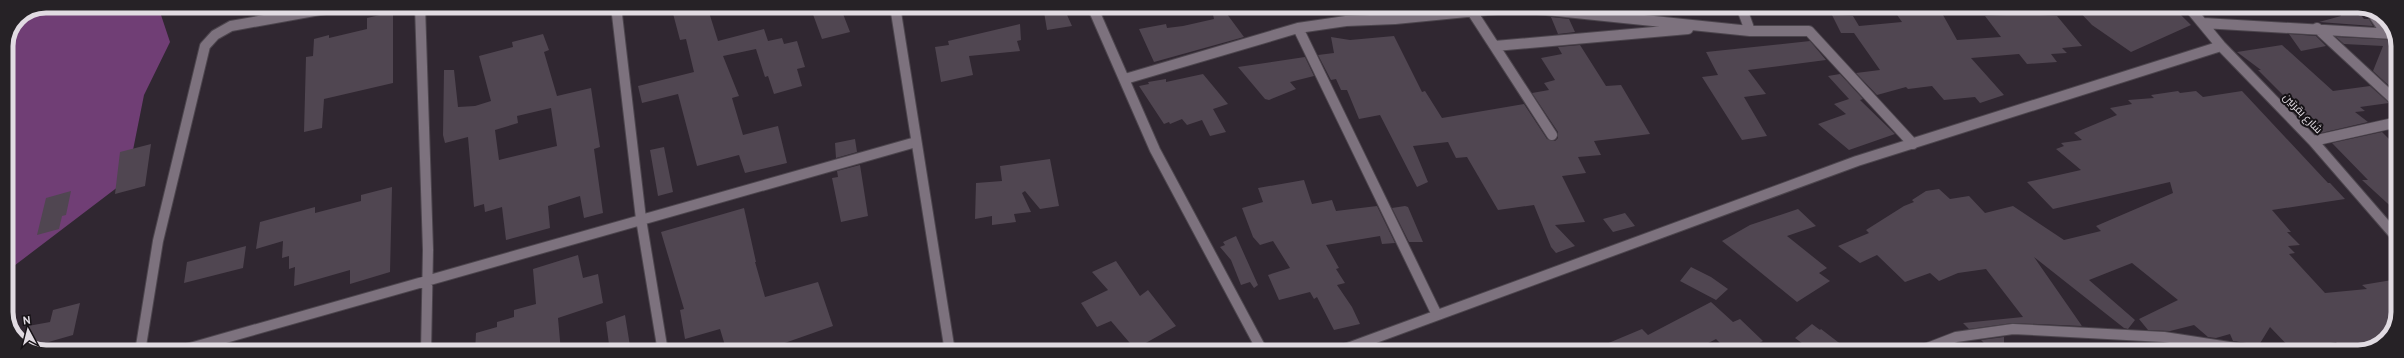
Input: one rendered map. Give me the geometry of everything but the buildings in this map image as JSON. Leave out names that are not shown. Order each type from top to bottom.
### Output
[{"type":"street","points":[[141,345],[158,241],[205,46],[215,35],[231,26],[303,13]]},
{"type":"street","points":[[420,13],[427,279],[426,345]]},
{"type":"street","points":[[617,13],[641,219],[662,345]]},
{"type":"street","points":[[897,13],[949,345]]},
{"type":"street","points":[[1095,13],[1155,150],[1258,345]]},
{"type":"street","points":[[1395,13],[1395,19]]},
{"type":"street","points":[[1125,79],[1298,28],[1346,21],[1395,19],[1446,13]]},
{"type":"street","points":[[1473,13],[1552,135]]},
{"type":"street","points":[[1576,13],[1750,31],[1809,31],[1913,144]]},
{"type":"street","points":[[1744,13],[1750,31]]},
{"type":"street","name":"شارع بقرتين","points":[[2194,13],[2221,46],[2313,141],[2391,232]]},
{"type":"street","points":[[2203,23],[2317,28],[2388,34]]},
{"type":"street","points":[[1495,46],[1712,27]]},
{"type":"street","points":[[1298,28],[1437,315]]},
{"type":"street","points":[[2317,28],[2391,96]]},
{"type":"street","points":[[1356,345],[1857,161],[2221,46]]},
{"type":"street","points":[[2313,141],[2391,124]]},
{"type":"street","points":[[200,345],[427,279],[916,142]]},
{"type":"street","points":[[1935,345],[1956,337],[2013,329],[2164,337],[2216,345]]},
{"type":"shaded area","points":[[46,13],[160,13],[170,42],[144,95],[127,180],[13,267],[13,46],[16,33],[23,23],[29,18]]}]
